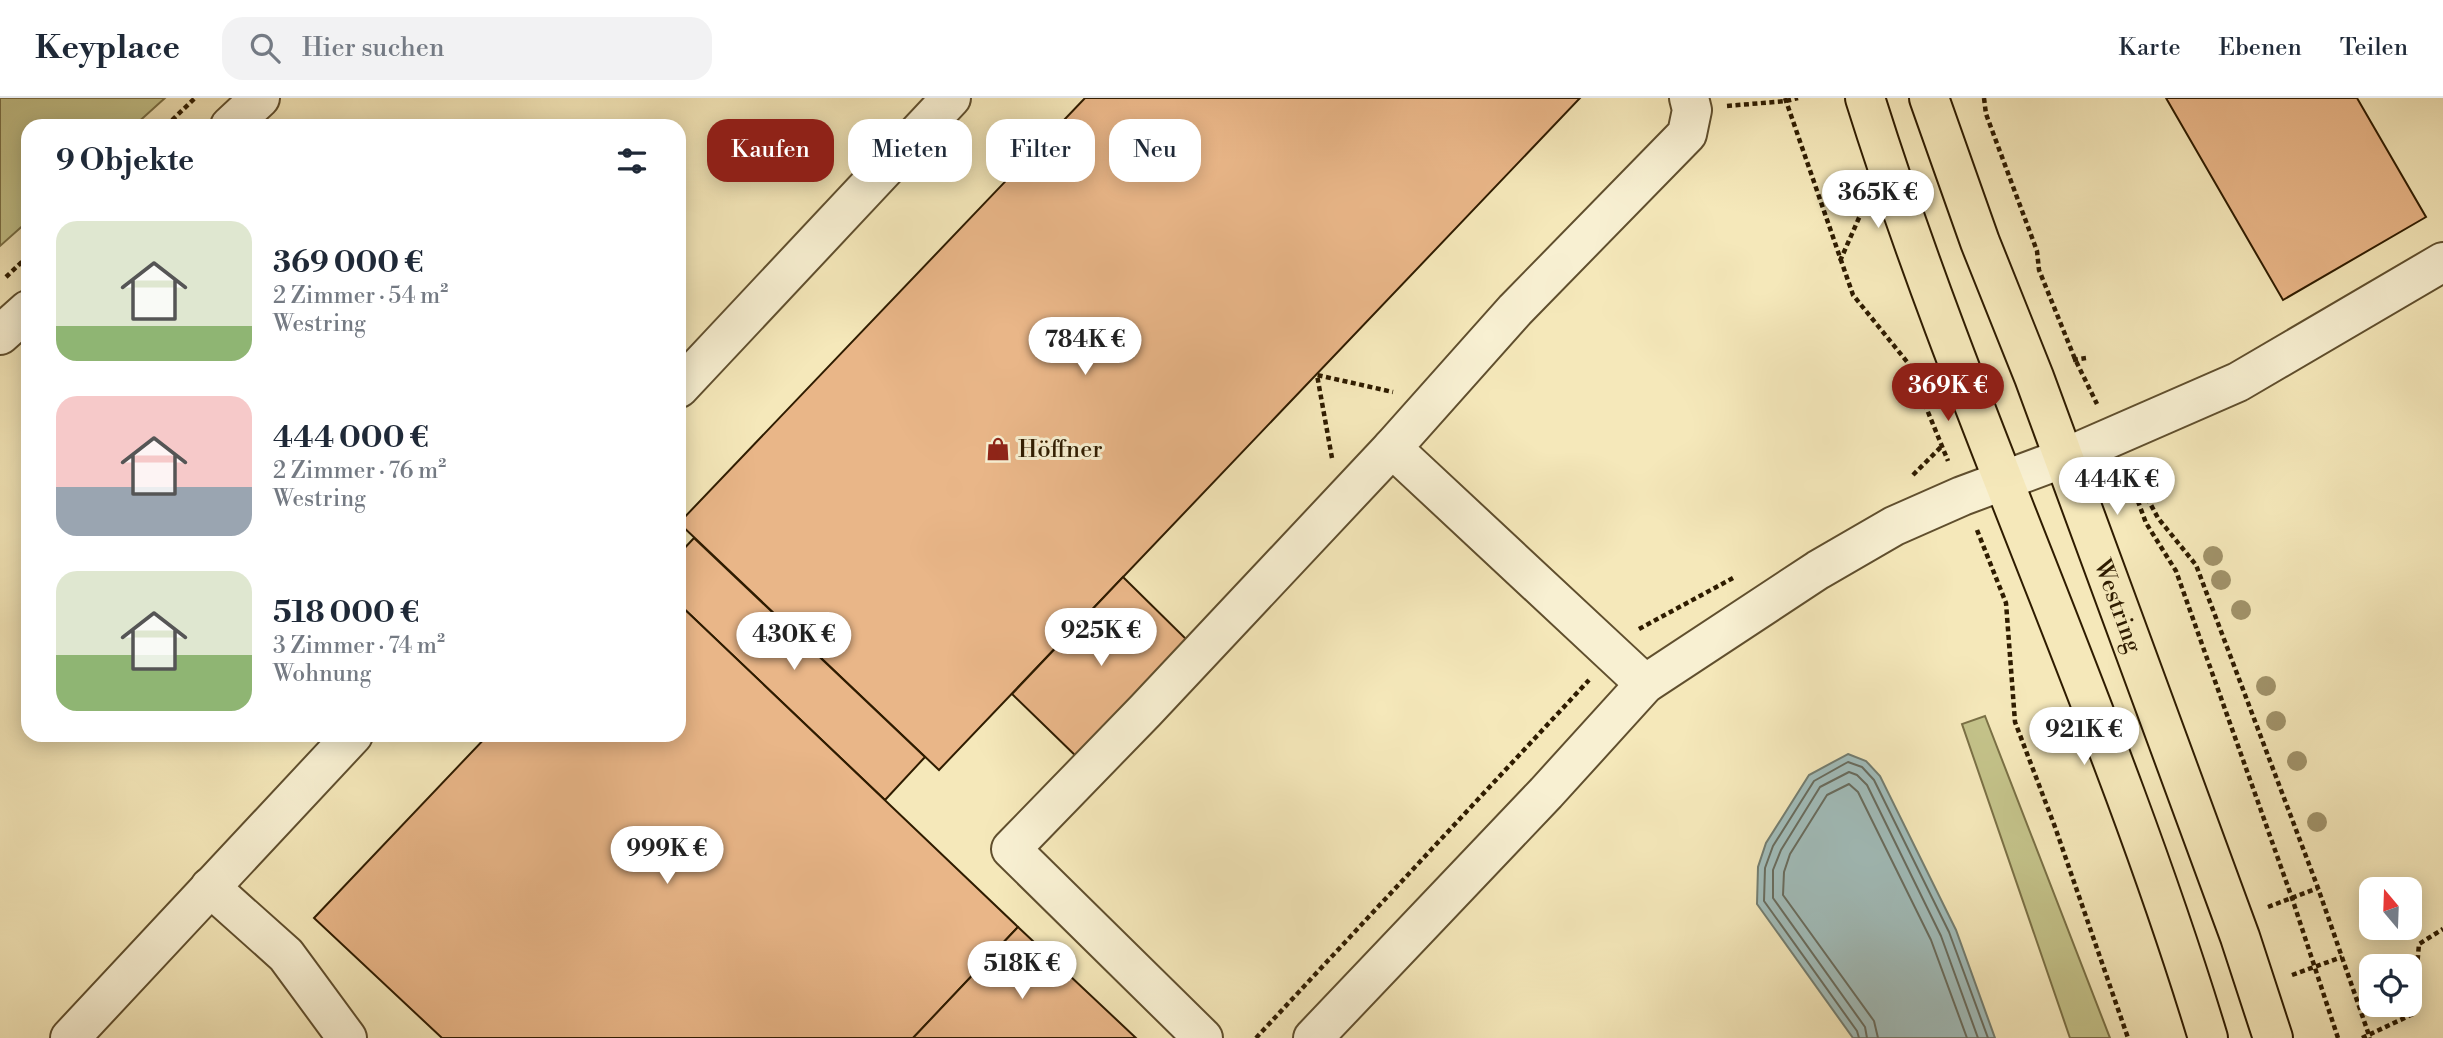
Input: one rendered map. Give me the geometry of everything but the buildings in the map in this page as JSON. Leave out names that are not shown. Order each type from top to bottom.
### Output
[{"type":"main road","points":[[1865,98],[1949,343],[2116,769],[2208,1038]]},
{"type":"main road","name":"Westring","points":[[1929,98],[1980,242],[2064,458],[2240,937],[2273,1038]]},
{"type":"street","points":[[238,119],[260,98]]},
{"type":"street","points":[[686,381],[951,98]]},
{"type":"street","points":[[1203,1038],[1011,849],[1392,448],[1515,310],[1687,134],[1690,104]]},
{"type":"street","points":[[1313,1038],[1546,793],[1645,684],[1818,570],[1894,526],[1962,496],[2064,458],[2238,382],[2443,262]]},
{"type":"street","points":[[0,335],[21,316]]},
{"type":"street","points":[[1392,448],[1645,684]]},
{"type":"street","points":[[70,1038],[346,742]]},
{"type":"street","points":[[210,887],[286,955],[347,1038]]},
{"type":"path","points":[[173,119],[195,98]]},
{"type":"path","points":[[1690,104],[1798,98]]},
{"type":"path","points":[[1984,98],[1986,114],[2037,251],[2039,270],[2075,359],[2158,518],[2196,565],[2318,888],[2369,1037]]},
{"type":"path","points":[[1785,100],[1853,295],[1908,363],[2006,603],[2015,722],[2055,827],[2128,1038]]},
{"type":"path","points":[[0,283],[21,263]]},
{"type":"path","points":[[1340,503],[1317,375],[1406,395]]},
{"type":"path","points":[[2114,437],[2146,523],[2176,571],[2292,898],[2338,1038]]},
{"type":"path","points":[[2258,910],[2318,888]]},
{"type":"path","points":[[2362,1038],[2413,1014],[2419,944],[2443,929]]},
{"type":"path","points":[[2281,978],[2342,957]]},
{"type":"shaded area","points":[[0,98],[165,98],[142,119],[21,119],[21,227],[0,246]]},
{"type":"shaded area","points":[[1985,716],[2110,1038],[2070,1038],[1962,724]]},
{"type":"water","points":[[1848,754],[1866,761],[1880,776],[1956,930],[1995,1038],[1853,1038],[1757,904],[1758,867],[1766,843],[1809,775]]},
{"type":"place","name":"Höffner","points":[[998,449]]}]
